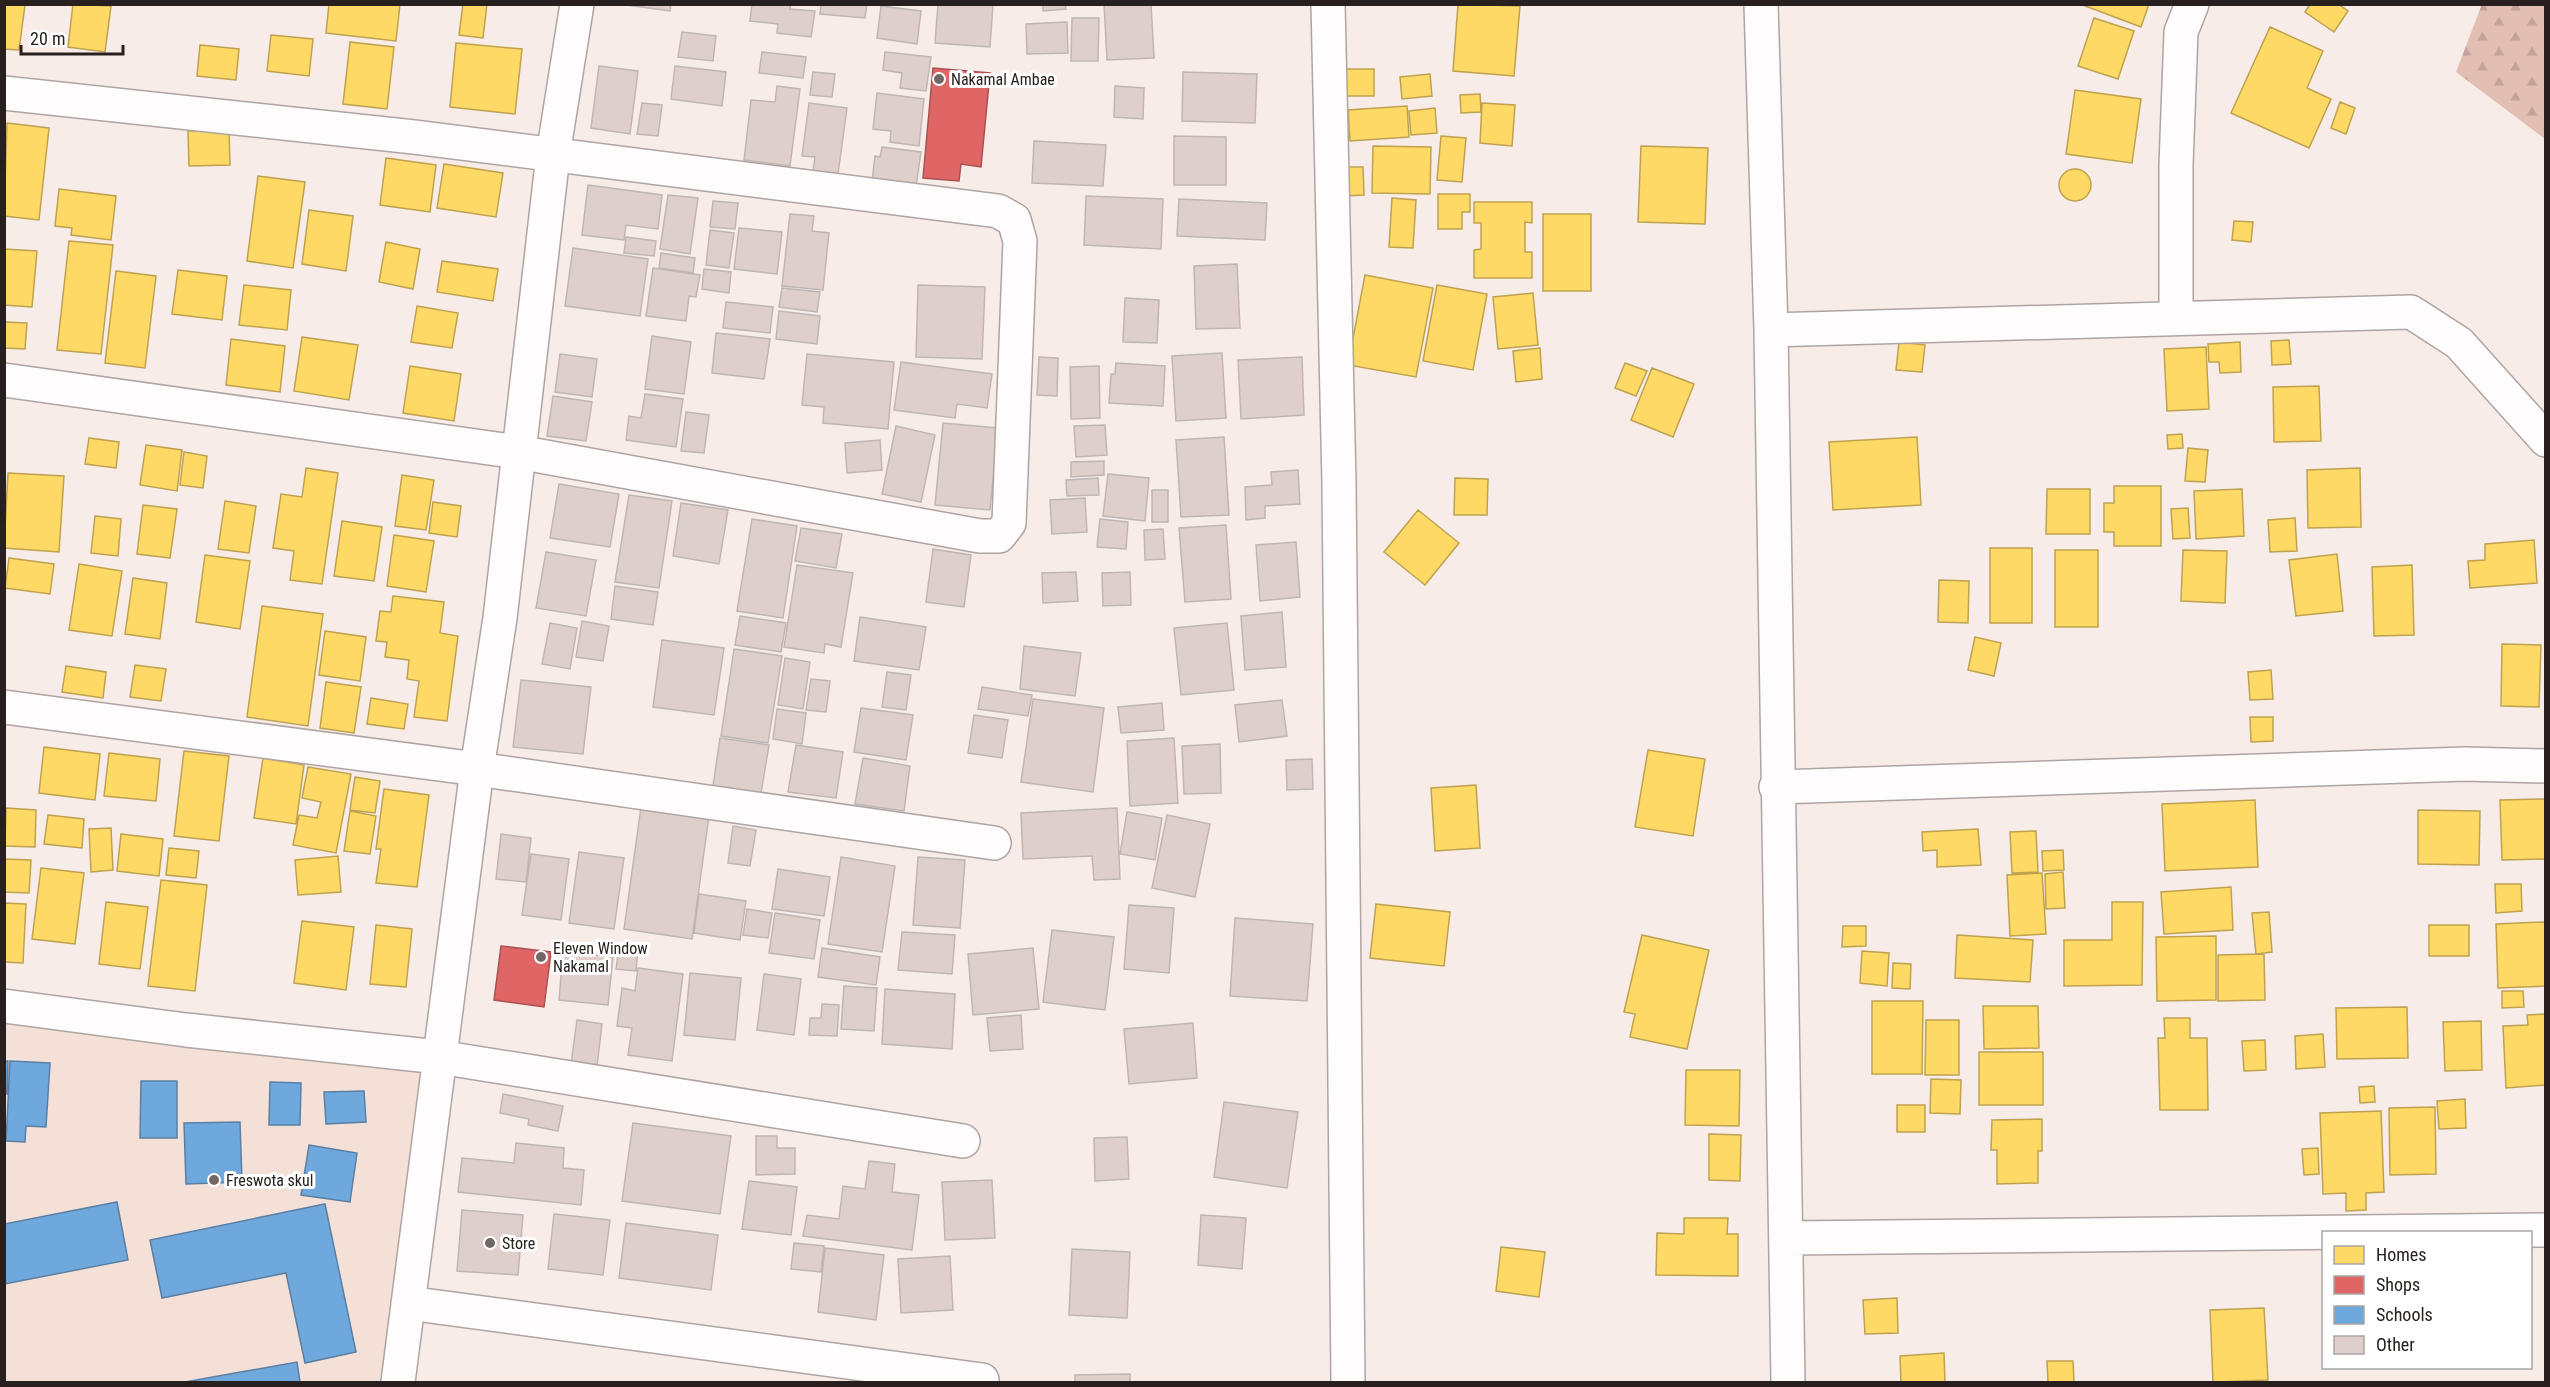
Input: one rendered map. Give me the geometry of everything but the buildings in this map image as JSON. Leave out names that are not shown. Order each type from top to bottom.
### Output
[{"type":"street","points":[[398,1383],[477,769],[500,618],[553,155],[577,4]]},
{"type":"street","points":[[1328,4],[1339,483],[1348,1383]]},
{"type":"street","points":[[1761,4],[1771,330],[1776,787],[1788,1383]]},
{"type":"street","points":[[2176,318],[2176,165],[2181,32],[2192,4]]},
{"type":"street","points":[[4,93],[194,112],[998,211],[1014,220],[1020,241],[1009,523],[999,536],[980,536],[518,452],[4,380]]},
{"type":"street","points":[[1771,330],[2411,312],[2459,343],[2546,441]]},
{"type":"street","points":[[4,707],[477,769],[994,843]]},
{"type":"street","points":[[1776,787],[2453,764],[2546,766]]},
{"type":"street","points":[[4,1006],[186,1030],[439,1057],[963,1141]]},
{"type":"street","points":[[2451,1231],[2546,1230]]},
{"type":"street","points":[[1786,1238],[2322,1232]]},
{"type":"street","points":[[408,1303],[982,1380]]},
{"type":"shaded area","name":"Freswota skul","points":[[4,1024],[439,1057],[398,1382],[5,1382]]},
{"type":"green space","points":[[2482,4],[2545,5],[2545,139],[2456,72]]},
{"type":"place","name":"Nakamal Ambae","points":[[939,79]]},
{"type":"place","name":"Eleven Window Nakamal","points":[[541,957]]},
{"type":"place","name":"Freswota skul","points":[[214,1180]]},
{"type":"place","name":"Store","points":[[490,1243]]}]
